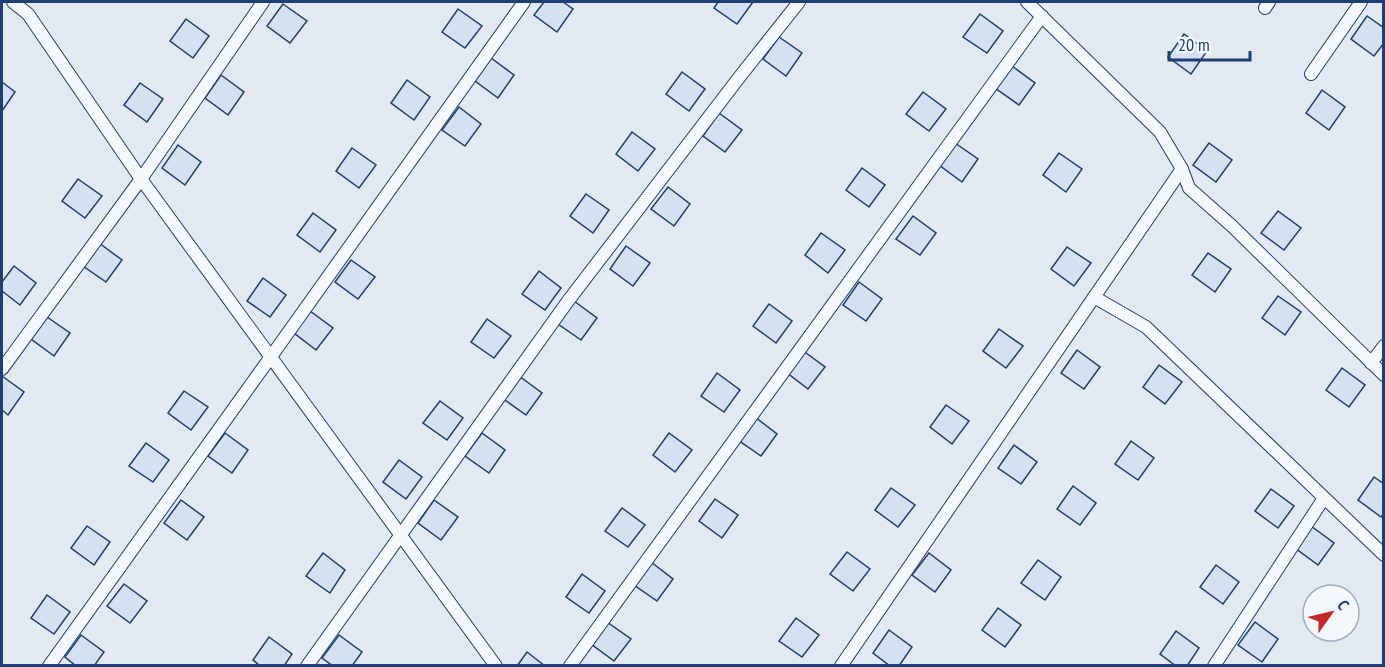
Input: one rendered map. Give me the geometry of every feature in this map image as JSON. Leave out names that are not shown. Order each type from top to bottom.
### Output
[{"type":"lane","points":[[13,2],[28,14],[141,178],[270,358],[496,666]]},
{"type":"lane","points":[[2,369],[141,178],[263,2]]},
{"type":"lane","points":[[49,666],[524,2]]},
{"type":"lane","points":[[307,666],[568,301],[799,2]]},
{"type":"lane","points":[[1027,2],[1160,132],[1182,169],[1189,188],[1233,226],[1383,375]]},
{"type":"lane","points":[[1311,74],[1361,2]]},
{"type":"lane","points":[[570,666],[1042,16]]},
{"type":"lane","points":[[841,666],[1182,169]]},
{"type":"lane","points":[[1094,297],[1146,327],[1383,555]]},
{"type":"lane","points":[[1371,363],[1383,346]]},
{"type":"lane","points":[[1215,666],[1324,498]]},
{"type":"shaded area","points":[[2,2],[1383,2],[1383,665],[2,665]]},
{"type":"building","points":[[544,2],[563,2],[573,9],[557,32],[534,15]]},
{"type":"building","points":[[718,2],[753,2],[737,24],[714,8]]},
{"type":"building","points":[[283,4],[307,21],[290,43],[267,26]]},
{"type":"building","points":[[458,9],[482,26],[465,48],[442,32]]},
{"type":"building","points":[[980,14],[1003,31],[987,53],[963,37]]},
{"type":"building","points":[[1367,16],[1384,28],[1384,43],[1374,56],[1351,39]]},
{"type":"building","points":[[186,19],[209,36],[193,58],[170,41]]},
{"type":"building","points":[[1184,34],[1207,51],[1191,74],[1168,57]]},
{"type":"building","points":[[779,37],[802,53],[786,76],[763,59]]},
{"type":"building","points":[[491,58],[514,75],[498,98],[475,81]]},
{"type":"building","points":[[1012,66],[1035,83],[1019,105],[995,88]]},
{"type":"building","points":[[682,72],[705,89],[689,111],[666,94]]},
{"type":"building","points":[[221,75],[244,92],[228,115],[205,98]]},
{"type":"building","points":[[407,80],[430,97],[414,120],[391,103]]},
{"type":"building","points":[[2,82],[15,92],[2,111]]},
{"type":"building","points":[[140,83],[163,99],[147,122],[124,105]]},
{"type":"building","points":[[1322,90],[1345,107],[1329,130],[1306,113]]},
{"type":"building","points":[[923,92],[946,109],[929,131],[906,114]]},
{"type":"building","points":[[459,107],[481,124],[465,146],[442,130]]},
{"type":"building","points":[[719,113],[742,130],[725,152],[703,136]]},
{"type":"building","points":[[632,132],[655,149],[638,171],[616,154]]},
{"type":"building","points":[[955,143],[978,159],[962,182],[939,165]]},
{"type":"building","points":[[1209,143],[1232,160],[1216,182],[1193,165]]},
{"type":"building","points":[[178,145],[201,162],[185,185],[162,168]]},
{"type":"building","points":[[352,148],[376,165],[359,188],[336,171]]},
{"type":"building","points":[[1059,153],[1082,169],[1066,192],[1043,175]]},
{"type":"building","points":[[862,168],[885,185],[869,207],[846,190]]},
{"type":"building","points":[[78,179],[102,196],[85,218],[62,201]]},
{"type":"building","points":[[668,187],[690,204],[674,226],[651,209]]},
{"type":"building","points":[[586,194],[609,210],[593,233],[570,216]]},
{"type":"building","points":[[1278,211],[1301,228],[1284,250],[1261,233]]},
{"type":"building","points":[[313,213],[336,230],[320,252],[297,235]]},
{"type":"building","points":[[913,216],[936,233],[920,255],[896,239]]},
{"type":"building","points":[[821,233],[845,250],[828,273],[805,255]]},
{"type":"building","points":[[99,243],[122,260],[106,282],[83,266]]},
{"type":"building","points":[[626,246],[650,263],[633,286],[610,269]]},
{"type":"building","points":[[1067,247],[1091,263],[1074,286],[1051,269]]},
{"type":"building","points":[[1208,253],[1231,269],[1215,292],[1192,275]]},
{"type":"building","points":[[351,260],[375,277],[358,299],[335,282]]},
{"type":"building","points":[[14,266],[36,283],[20,305],[2,291],[2,282]]},
{"type":"building","points":[[539,271],[561,288],[545,310],[522,294]]},
{"type":"building","points":[[263,278],[286,295],[270,317],[247,301]]},
{"type":"building","points":[[859,282],[882,299],[866,321],[843,305]]},
{"type":"building","points":[[1278,296],[1301,312],[1285,335],[1262,318]]},
{"type":"building","points":[[574,301],[597,318],[581,340],[558,324]]},
{"type":"building","points":[[769,304],[792,321],[776,343],[753,326]]},
{"type":"building","points":[[310,311],[333,328],[316,350],[294,333]]},
{"type":"building","points":[[47,317],[70,333],[54,356],[31,339]]},
{"type":"building","points":[[487,319],[511,336],[494,358],[471,342]]},
{"type":"building","points":[[999,329],[1023,346],[1006,368],[983,351]]},
{"type":"building","points":[[802,350],[825,367],[808,389],[786,372]]},
{"type":"building","points":[[1077,350],[1100,367],[1084,389],[1061,373]]},
{"type":"building","points":[[1159,365],[1182,382],[1165,404],[1143,387]]},
{"type":"building","points":[[1342,368],[1365,385],[1349,407],[1326,390]]},
{"type":"building","points":[[717,373],[740,390],[724,412],[701,396]]},
{"type":"building","points":[[2,376],[24,392],[8,415],[2,410]]},
{"type":"building","points":[[519,376],[542,393],[526,415],[502,398]]},
{"type":"building","points":[[184,391],[208,407],[191,430],[168,413]]},
{"type":"building","points":[[440,401],[463,418],[447,440],[423,423]]},
{"type":"building","points":[[946,405],[969,421],[952,444],[930,427]]},
{"type":"building","points":[[755,417],[777,434],[761,456],[738,440]]},
{"type":"building","points":[[225,433],[248,450],[232,473],[208,456]]},
{"type":"building","points":[[482,433],[505,450],[489,473],[465,456]]},
{"type":"building","points":[[669,433],[692,450],[675,472],[653,455]]},
{"type":"building","points":[[1131,441],[1154,458],[1138,480],[1115,464]]},
{"type":"building","points":[[146,443],[169,460],[153,482],[129,466]]},
{"type":"building","points":[[1014,445],[1037,462],[1021,484],[998,468]]},
{"type":"building","points":[[399,460],[422,477],[406,499],[383,482]]},
{"type":"building","points":[[1374,477],[1384,484],[1384,513],[1381,517],[1358,500]]},
{"type":"building","points":[[1073,486],[1096,503],[1080,525],[1057,509]]},
{"type":"building","points":[[891,488],[915,505],[898,527],[875,510]]},
{"type":"building","points":[[1271,489],[1294,506],[1278,528],[1255,511]]},
{"type":"building","points":[[715,499],[738,515],[722,538],[699,521]]},
{"type":"building","points":[[181,500],[204,517],[187,540],[164,523]]},
{"type":"building","points":[[434,500],[458,517],[441,540],[418,523]]},
{"type":"building","points":[[622,508],[645,525],[628,547],[605,531]]},
{"type":"building","points":[[87,526],[110,542],[94,565],[71,548]]},
{"type":"building","points":[[1311,526],[1334,543],[1318,565],[1295,548]]},
{"type":"building","points":[[847,552],[870,569],[853,591],[830,574]]},
{"type":"building","points":[[323,553],[345,570],[330,593],[306,576]]},
{"type":"building","points":[[929,553],[951,570],[935,592],[912,575]]},
{"type":"building","points":[[1038,560],[1061,577],[1045,600],[1021,583]]},
{"type":"building","points":[[651,562],[673,579],[657,601],[634,585]]},
{"type":"building","points":[[1216,565],[1239,582],[1223,604],[1200,587]]},
{"type":"building","points":[[582,574],[605,591],[589,613],[566,597]]},
{"type":"building","points":[[124,584],[147,601],[130,623],[107,606]]},
{"type":"building","points":[[47,595],[70,612],[54,634],[31,618]]},
{"type":"building","points":[[998,608],[1021,625],[1005,647],[982,630]]},
{"type":"building","points":[[796,618],[819,635],[802,657],[779,641]]},
{"type":"building","points":[[607,622],[631,639],[614,661],[591,644]]},
{"type":"building","points":[[1255,622],[1278,639],[1262,662],[1238,645]]},
{"type":"building","points":[[889,630],[912,647],[899,666],[890,666],[873,653]]},
{"type":"building","points":[[1176,631],[1199,648],[1187,666],[1176,666],[1160,654]]},
{"type":"building","points":[[81,635],[104,652],[94,666],[76,666],[65,657]]},
{"type":"building","points":[[339,635],[362,652],[352,666],[333,666],[322,658]]},
{"type":"building","points":[[269,637],[292,654],[284,666],[260,666],[253,660]]},
{"type":"building","points":[[527,652],[545,666],[517,666]]}]
